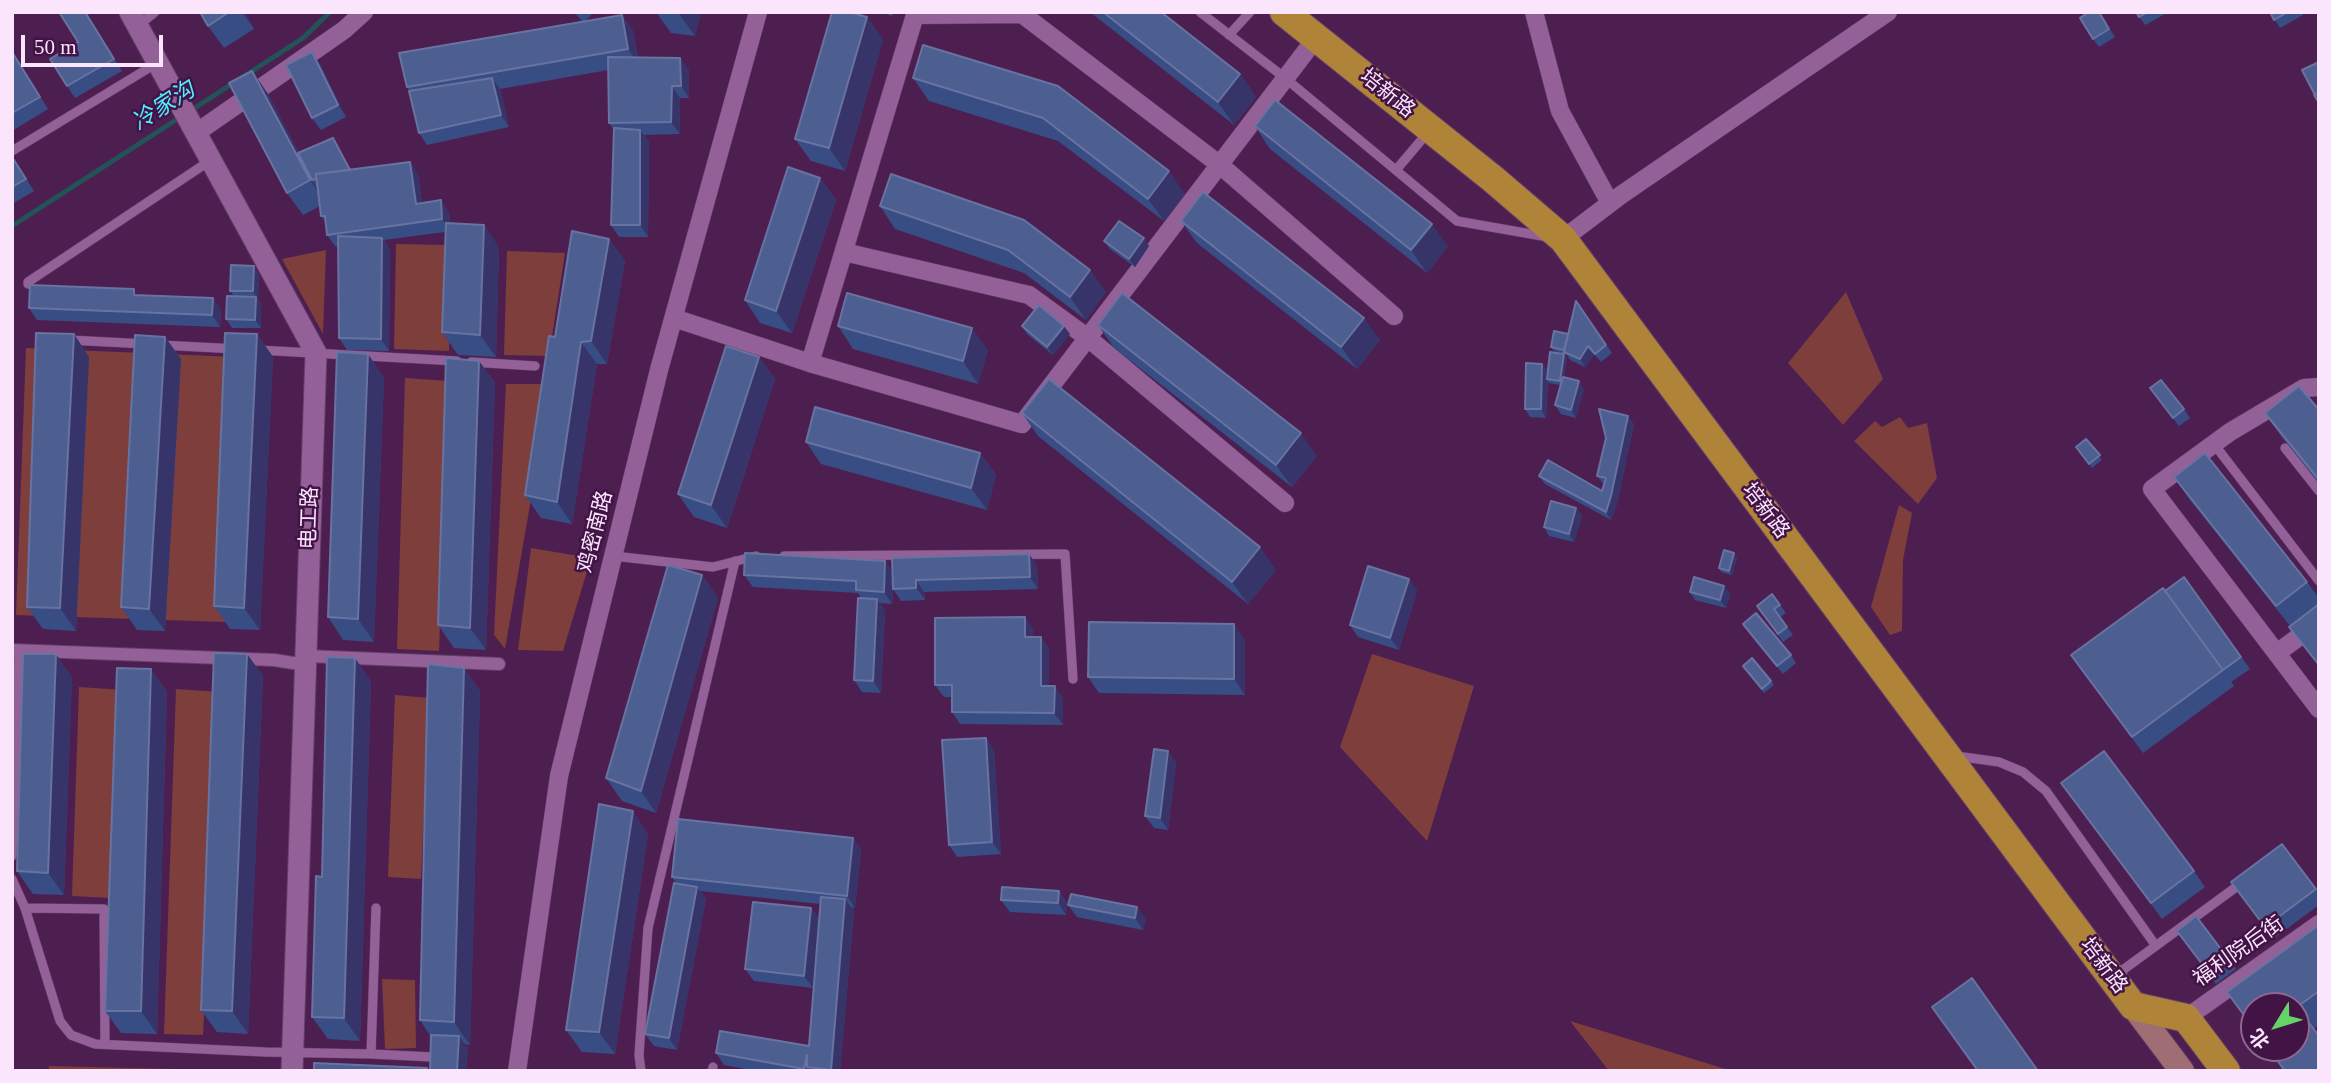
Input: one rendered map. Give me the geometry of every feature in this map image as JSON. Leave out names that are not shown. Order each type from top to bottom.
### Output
[{"type":"highway","name":"培新路","points":[[1284,12],[1563,239],[2133,1006]]},
{"type":"highway","points":[[2133,1006],[2186,1018],[2226,1071]]},
{"type":"main road","name":"培新路","points":[[2133,1006],[2182,1071]]},
{"type":"street","points":[[196,133],[344,30],[364,12]]},
{"type":"street","name":"鸡密南路","points":[[517,1071],[559,776],[674,317],[758,12]]},
{"type":"street","points":[[1534,12],[1560,111],[1610,203]]},
{"type":"street","points":[[1563,239],[1610,203],[1888,12]]},
{"type":"street","points":[[810,363],[915,15],[1022,13],[1220,164],[1394,316]]},
{"type":"street","points":[[134,19],[316,353]]},
{"type":"street","points":[[674,317],[810,363],[1022,424],[1316,38]]},
{"type":"street","points":[[844,252],[1029,295],[1088,338],[1285,503]]},
{"type":"street","name":"电工路","points":[[292,1062],[316,353]]},
{"type":"street","points":[[2319,387],[2304,388],[2214,444],[2152,489],[2319,709]]},
{"type":"street","points":[[2277,653],[2319,622]]},
{"type":"street","points":[[16,650],[306,661],[499,664]]},
{"type":"street","name":"福利院后街","points":[[2186,1018],[2319,924]]},
{"type":"lane","points":[[134,19],[155,12]]},
{"type":"lane","points":[[1200,12],[1286,78],[1457,221],[1563,239]]},
{"type":"lane","points":[[1230,35],[1250,12]]},
{"type":"lane","points":[[12,151],[158,63]]},
{"type":"lane","points":[[1396,170],[1431,129]]},
{"type":"lane","points":[[28,284],[211,160]]},
{"type":"lane","points":[[63,340],[535,366]]},
{"type":"lane","points":[[2214,444],[2319,581]]},
{"type":"lane","points":[[2285,448],[2319,491]]},
{"type":"lane","points":[[777,556],[1065,555],[1073,679]]},
{"type":"lane","points":[[613,556],[713,567],[750,556],[764,556]]},
{"type":"lane","points":[[641,1071],[639,1055],[648,928],[735,561]]},
{"type":"lane","points":[[12,856],[16,650]]},
{"type":"lane","points":[[1945,755],[1999,762],[2023,772],[2046,791],[2156,946]]},
{"type":"lane","points":[[2112,978],[2250,876]]},
{"type":"lane","points":[[12,879],[25,908],[60,1021],[71,1035],[95,1044],[292,1062],[371,1054],[432,1057]]},
{"type":"lane","points":[[25,908],[104,909],[105,1044]]},
{"type":"lane","points":[[371,1054],[376,908]]},
{"type":"shaded area","points":[[396,244],[450,245],[449,351],[394,349]]},
{"type":"shaded area","points":[[326,250],[323,334],[282,259]]},
{"type":"shaded area","points":[[507,251],[565,253],[549,356],[504,355]]},
{"type":"shaded area","points":[[1846,292],[1883,379],[1843,425],[1788,363]]},
{"type":"shaded area","points":[[26,348],[235,357],[225,622],[16,615]]},
{"type":"shaded area","points":[[405,378],[449,381],[439,651],[397,649]]},
{"type":"shaded area","points":[[506,384],[551,384],[505,649],[494,635]]},
{"type":"shaded area","points":[[1900,417],[1908,428],[1927,423],[1937,478],[1918,504],[1854,441],[1875,421],[1882,427]]},
{"type":"shaded area","points":[[1899,505],[1912,513],[1903,560],[1902,631],[1890,635],[1871,607]]},
{"type":"shaded area","points":[[531,548],[591,558],[563,651],[518,650]]},
{"type":"shaded area","points":[[1372,654],[1474,686],[1427,841],[1340,747]]},
{"type":"shaded area","points":[[79,687],[123,690],[110,898],[72,896]]},
{"type":"shaded area","points":[[176,689],[220,692],[203,1035],[164,1034]]},
{"type":"shaded area","points":[[395,695],[429,698],[421,879],[388,877]]},
{"type":"shaded area","points":[[382,979],[415,980],[416,1048],[385,1049]]},
{"type":"shaded area","points":[[1570,1021],[1732,1071],[1609,1071]]},
{"type":"shaded area","points":[[49,1066],[255,1071],[49,1071]]},
{"type":"building","points":[[59,12],[85,12],[114,59],[67,86],[50,59],[78,42]]},
{"type":"building","points":[[200,12],[229,12],[208,26]]},
{"type":"building","points":[[832,12],[849,12],[867,17],[829,148],[795,139]]},
{"type":"building","points":[[1103,12],[1161,12],[1240,74],[1218,102]]},
{"type":"building","points":[[2089,12],[2099,12],[2109,29],[2093,39],[2080,18]]},
{"type":"building","points":[[2270,12],[2288,12],[2274,20]]},
{"type":"building","points":[[622,15],[628,49],[407,87],[399,53]]},
{"type":"building","points":[[923,45],[1058,86],[1169,171],[1148,199],[1043,118],[913,78]]},
{"type":"building","points":[[12,52],[40,97],[12,113]]},
{"type":"building","points":[[312,52],[338,105],[312,118],[286,65]]},
{"type":"building","points":[[608,57],[680,58],[681,86],[672,86],[671,122],[609,123]]},
{"type":"building","points":[[2319,62],[2319,93],[2315,95],[2302,70]]},
{"type":"building","points":[[252,71],[310,180],[287,193],[229,83]]},
{"type":"building","points":[[492,78],[501,115],[419,133],[409,91]]},
{"type":"building","points":[[1275,100],[1432,224],[1411,250],[1255,126]]},
{"type":"building","points":[[614,128],[640,130],[640,225],[611,225]]},
{"type":"building","points":[[333,138],[350,170],[316,174],[316,179],[312,180],[298,153]]},
{"type":"building","points":[[12,157],[26,179],[12,187]]},
{"type":"building","points":[[410,162],[416,204],[441,200],[442,219],[327,235],[325,216],[321,216],[316,174]]},
{"type":"building","points":[[788,167],[820,178],[776,311],[745,300]]},
{"type":"building","points":[[891,174],[1024,220],[1090,270],[1070,297],[1008,250],[880,206]]},
{"type":"building","points":[[1203,192],[1364,318],[1341,347],[1181,221]]},
{"type":"building","points":[[1119,221],[1144,238],[1129,259],[1104,241]]},
{"type":"building","points":[[446,223],[484,225],[480,335],[442,332]]},
{"type":"building","points":[[572,231],[609,239],[591,341],[581,342],[557,502],[525,495],[549,336],[555,337]]},
{"type":"building","points":[[338,236],[382,238],[381,339],[339,338]]},
{"type":"building","points":[[231,265],[254,266],[253,291],[230,291]]},
{"type":"building","points":[[30,285],[134,289],[134,295],[213,298],[212,315],[29,308]]},
{"type":"building","points":[[847,293],[972,328],[963,361],[838,326]]},
{"type":"building","points":[[1122,293],[1301,433],[1276,465],[1098,325]]},
{"type":"building","points":[[227,296],[256,297],[255,320],[226,319]]},
{"type":"building","points":[[1576,301],[1606,345],[1595,354],[1588,346],[1580,359],[1564,352]]},
{"type":"building","points":[[1039,305],[1064,326],[1047,347],[1022,326]]},
{"type":"building","points":[[1554,331],[1568,334],[1564,350],[1551,347]]},
{"type":"building","points":[[36,333],[74,334],[60,608],[27,607]]},
{"type":"building","points":[[225,333],[257,334],[244,608],[214,606]]},
{"type":"building","points":[[135,335],[165,337],[149,609],[121,607]]},
{"type":"building","points":[[726,346],[759,357],[711,505],[678,494]]},
{"type":"building","points":[[337,352],[368,354],[358,619],[328,617]]},
{"type":"building","points":[[1550,352],[1564,354],[1560,381],[1547,379]]},
{"type":"building","points":[[446,358],[479,361],[470,628],[438,625]]},
{"type":"building","points":[[1526,363],[1542,364],[1541,409],[1525,409]]},
{"type":"building","points":[[1563,377],[1579,381],[1571,410],[1555,405]]},
{"type":"building","points":[[1049,379],[1260,547],[1232,582],[1022,413]]},
{"type":"building","points":[[2161,380],[2184,409],[2173,418],[2150,388]]},
{"type":"building","points":[[2299,386],[2319,410],[2319,480],[2265,413]]},
{"type":"building","points":[[815,407],[980,453],[971,488],[806,442]]},
{"type":"building","points":[[1599,409],[1628,416],[1606,512],[1539,476],[1548,460],[1602,491],[1606,478],[1597,476],[1606,438]]},
{"type":"building","points":[[2086,439],[2100,455],[2089,464],[2076,447]]},
{"type":"building","points":[[2205,453],[2307,582],[2276,606],[2174,477]]},
{"type":"building","points":[[1551,501],[1576,508],[1569,534],[1544,527]]},
{"type":"building","points":[[1724,550],[1734,553],[1729,571],[1719,568]]},
{"type":"building","points":[[745,553],[885,561],[884,592],[856,590],[856,581],[744,575]]},
{"type":"building","points":[[1029,554],[1030,577],[916,580],[916,588],[893,589],[892,558]]},
{"type":"building","points":[[668,565],[702,575],[641,791],[606,778]]},
{"type":"building","points":[[1368,566],[1409,579],[1390,638],[1350,625]]},
{"type":"building","points":[[1694,577],[1724,586],[1720,600],[1690,592]]},
{"type":"building","points":[[2184,577],[2241,657],[2223,670],[2165,591]]},
{"type":"building","points":[[2163,588],[2223,670],[2132,737],[2071,655]]},
{"type":"building","points":[[1772,594],[1780,605],[1774,609],[1787,627],[1778,634],[1757,606]]},
{"type":"building","points":[[858,598],[877,599],[873,681],[854,680]]},
{"type":"building","points":[[2319,604],[2319,665],[2289,627]]},
{"type":"building","points":[[1756,613],[1791,655],[1777,666],[1743,624]]},
{"type":"building","points":[[1025,617],[1025,637],[1041,637],[1041,686],[1055,686],[1054,713],[952,712],[952,685],[935,685],[935,618]]},
{"type":"building","points":[[1089,622],[1234,624],[1234,679],[1088,677]]},
{"type":"building","points":[[214,653],[247,654],[232,1011],[201,1010]]},
{"type":"building","points":[[23,654],[56,654],[48,873],[17,871]]},
{"type":"building","points":[[327,657],[355,658],[344,1018],[312,1017],[316,876],[322,877]]},
{"type":"building","points":[[1752,658],[1771,681],[1762,689],[1743,666]]},
{"type":"building","points":[[428,664],[464,668],[454,1022],[420,1020]]},
{"type":"building","points":[[117,668],[151,669],[141,1011],[105,1011]]},
{"type":"building","points":[[986,738],[992,842],[949,845],[942,740]]},
{"type":"building","points":[[1154,749],[1168,751],[1160,818],[1145,816]]},
{"type":"building","points":[[2104,751],[2194,871],[2151,903],[2061,783]]},
{"type":"building","points":[[599,804],[633,811],[599,1032],[566,1030]]},
{"type":"building","points":[[678,819],[853,838],[847,896],[672,877]]},
{"type":"building","points":[[2282,844],[2316,889],[2265,927],[2231,882]]},
{"type":"building","points":[[674,883],[697,887],[669,1038],[645,1034]]},
{"type":"building","points":[[1002,887],[1059,891],[1058,903],[1001,900]]},
{"type":"building","points":[[1071,894],[1137,907],[1135,918],[1068,905]]},
{"type":"building","points":[[821,897],[845,899],[831,1070],[807,1067],[807,1055],[804,1069],[716,1053],[720,1031],[809,1046]]},
{"type":"building","points":[[753,902],[811,908],[804,976],[745,969]]},
{"type":"building","points":[[2196,916],[2230,961],[2211,976],[2177,931]]},
{"type":"building","points":[[2319,925],[2319,991],[2310,998],[2310,992],[2240,992],[2240,1010],[2227,992]]},
{"type":"building","points":[[1972,978],[2038,1071],[1978,1071],[1932,1007]]},
{"type":"building","points":[[2310,1024],[2319,1036],[2319,1071],[2285,1071],[2278,1062],[2310,1062]]},
{"type":"building","points":[[431,1035],[459,1036],[457,1071],[430,1071]]},
{"type":"building","points":[[314,1063],[427,1068],[426,1071],[314,1071]]},
{"type":"waterway","name":"冷家沟","points":[[243,77],[303,38],[330,12]]},
{"type":"waterway","name":"冷家沟","points":[[190,111],[235,82]]},
{"type":"waterway","name":"冷家沟","points":[[12,226],[182,116]]}]
